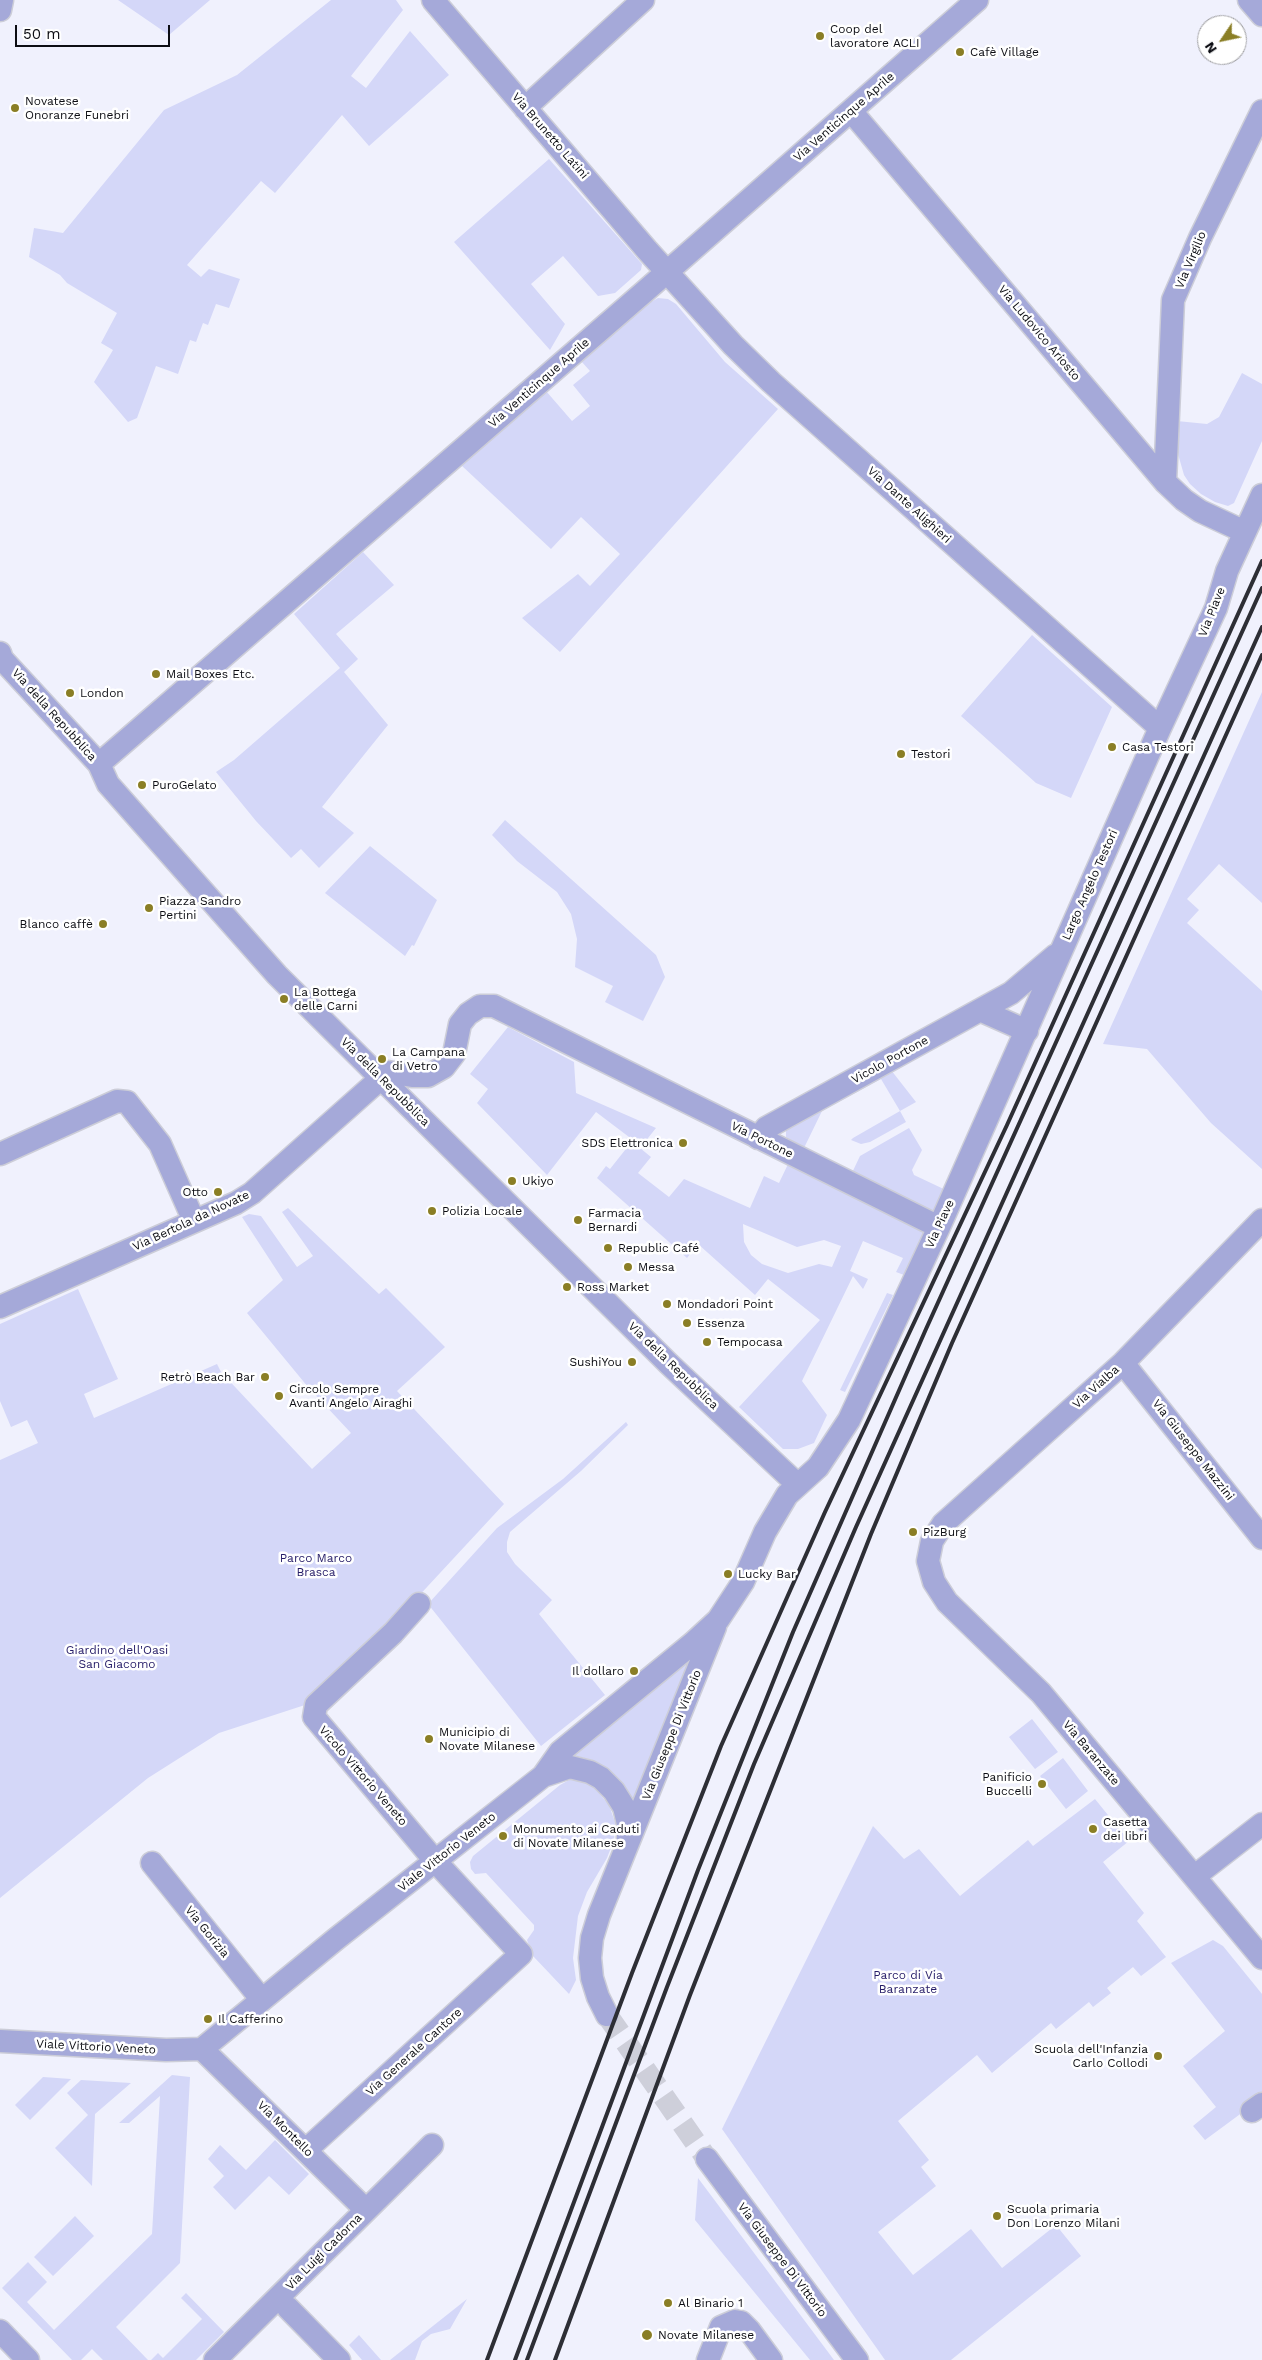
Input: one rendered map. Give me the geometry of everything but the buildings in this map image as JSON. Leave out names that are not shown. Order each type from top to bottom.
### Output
[{"type":"street","points":[[0,10],[2,0]]},
{"type":"street","name":"Via Brunetto Latini","points":[[433,0],[667,271]]},
{"type":"street","points":[[525,108],[643,0]]},
{"type":"street","name":"Via Venticinque Aprile","points":[[99,764],[978,0]]},
{"type":"street","points":[[1249,0],[1262,15]]},
{"type":"street","name":"Via Ludovico Ariosto","points":[[851,111],[1165,482],[1184,500],[1200,511],[1245,532]]},
{"type":"street","name":"Via Virgilio","points":[[1165,482],[1173,300],[1200,238],[1262,111]]},
{"type":"street","name":"Via Dante Alighieri","points":[[667,271],[733,345],[771,382],[1160,728]]},
{"type":"street","name":"Via Piave","points":[[1160,728],[1216,608],[1228,571],[1262,495]]},
{"type":"street","name":"Via della Repubblica","points":[[1,658],[99,764],[108,784],[277,975],[547,1245],[798,1485]]},
{"type":"street","name":"Largo Angelo Testori","points":[[982,1011],[1011,993],[1060,951],[1160,728]]},
{"type":"street","name":"Via Piave","points":[[798,1485],[828,1455],[849,1420],[939,1227],[1060,951]]},
{"type":"street","name":"Via Portone","points":[[380,1077],[388,1072],[412,1076],[428,1076],[444,1067],[454,1054],[460,1024],[468,1014],[480,1006],[494,1006],[939,1227]]},
{"type":"street","points":[[982,1011],[1026,1031]]},
{"type":"street","name":"Vicolo Portone","points":[[758,1138],[766,1128],[982,1011]]},
{"type":"street","name":"Via Bertola da Novate","points":[[0,1307],[194,1221],[252,1193],[380,1077]]},
{"type":"street","points":[[0,1154],[122,1100],[134,1109],[160,1144],[194,1221]]},
{"type":"street","name":"Via Vialba","points":[[929,1550],[937,1531],[950,1517],[1123,1363],[1262,1220]]},
{"type":"street","name":"Via Giuseppe Mazzini","points":[[1123,1363],[1262,1538]]},
{"type":"street","name":"Viale Vittorio Veneto","points":[[0,2042],[166,2050],[202,2049],[344,1933],[543,1776],[560,1752],[686,1650],[718,1620],[743,1582],[776,1512],[787,1495],[798,1485]]},
{"type":"street","name":"Via Baranzate","points":[[929,1550],[930,1570],[939,1592],[947,1602],[1041,1693],[1262,1958]]},
{"type":"street","name":"Vicolo Vittorio Veneto","points":[[419,1604],[393,1633],[316,1705],[313,1711],[317,1722],[436,1862]]},
{"type":"street","name":"Via Giuseppe Di Vittorio","points":[[607,2015],[598,1997],[592,1978],[590,1958],[592,1938],[599,1915],[718,1620]]},
{"type":"street","name":"Via Giuseppe Di Vittorio","points":[[543,1776],[570,1767],[590,1772],[609,1785],[618,1797],[626,1816],[628,1834],[626,1850]]},
{"type":"street","points":[[1195,1876],[1262,1824]]},
{"type":"street","name":"Via Generale Cantore","points":[[306,2150],[521,1954],[436,1862]]},
{"type":"street","name":"Via Gorizia","points":[[152,1863],[262,2000]]},
{"type":"street","name":"Via Montello","points":[[202,2049],[366,2210]]},
{"type":"street","name":"Via Luigi Cadorna","points":[[215,2360],[432,2145]]},
{"type":"street","name":"Via Giuseppe Di Vittorio","points":[[707,2159],[857,2360]]},
{"type":"street","points":[[288,2308],[339,2360]]},
{"type":"street","points":[[708,2360],[722,2327],[734,2321],[741,2322],[749,2330],[771,2360]]},
{"type":"street","points":[[0,2331],[19,2357]]},
{"type":"green space","points":[[118,0],[210,0],[169,35]]},
{"type":"green space","points":[[331,0],[396,0],[403,10],[351,76],[366,88],[410,31],[449,75],[369,146],[342,115],[275,193],[261,181],[187,265],[201,277],[209,269],[240,279],[229,308],[216,304],[208,325],[203,323],[196,342],[190,340],[178,374],[156,366],[137,418],[128,422],[94,382],[113,350],[101,343],[117,313],[67,283],[60,275],[29,257],[34,228],[63,233],[164,110],[237,75]]},
{"type":"green space","points":[[549,159],[642,264],[641,270],[615,293],[598,296],[563,256],[531,284],[565,324],[550,350],[454,242]]},
{"type":"green space","points":[[658,298],[668,299],[676,304],[725,362],[778,409],[560,652],[522,618],[578,574],[590,586],[620,554],[581,517],[551,549],[461,465],[546,391],[572,421],[590,406],[573,385],[590,371],[581,361]]},
{"type":"green space","points":[[1242,373],[1262,384],[1262,441],[1234,503],[1228,506],[1215,502],[1201,494],[1190,484],[1184,475],[1176,447],[1177,421],[1207,424],[1219,417]]},
{"type":"green space","points":[[363,552],[394,585],[336,634],[358,659],[344,672],[388,725],[322,807],[354,833],[319,868],[301,849],[291,858],[256,821],[216,772],[234,760],[340,668],[294,614]]},
{"type":"green space","points":[[1032,635],[1112,707],[1071,798],[1036,783],[961,716]]},
{"type":"green space","points":[[1262,692],[1262,903],[1219,864],[1187,899],[1199,910],[1187,923],[1262,991],[1262,1169],[1211,1123],[1147,1049],[1103,1044]]},
{"type":"green space","points":[[505,820],[656,955],[665,977],[643,1021],[605,1002],[613,986],[575,967],[577,939],[571,914],[557,892],[517,861],[492,835]]},
{"type":"green space","points":[[370,846],[437,900],[414,946],[412,945],[405,956],[325,893]]},
{"type":"green space","points":[[508,1027],[574,1062],[576,1093],[656,1128],[640,1148],[651,1157],[638,1173],[669,1197],[684,1179],[750,1208],[764,1176],[779,1183],[790,1160],[924,1231],[925,1236],[908,1274],[904,1275],[896,1272],[903,1258],[863,1241],[850,1271],[868,1279],[863,1289],[853,1276],[802,1381],[827,1415],[814,1443],[798,1449],[783,1449],[739,1407],[820,1320],[768,1279],[755,1295],[698,1244],[687,1258],[597,1178],[606,1166],[610,1169],[633,1140],[596,1112],[547,1175],[477,1103],[488,1089],[470,1074]],"holes":[[[743,1224],[797,1247],[824,1240],[841,1246],[832,1267],[819,1264],[788,1273],[762,1264],[751,1255],[744,1242]]]},
{"type":"green space","points":[[891,1070],[916,1102],[900,1111],[881,1079],[822,1111],[804,1148],[786,1137],[786,1129]]},
{"type":"green space","points":[[900,1111],[906,1122],[870,1142],[861,1144],[851,1140],[853,1138]]},
{"type":"green space","points":[[909,1128],[922,1150],[912,1170],[914,1175],[950,1192],[938,1215],[850,1177],[860,1156]]},
{"type":"green space","points":[[288,1208],[379,1294],[386,1288],[445,1347],[397,1391],[504,1504],[389,1628],[308,1704],[219,1733],[148,1778],[0,1898],[0,1460],[38,1443],[27,1420],[11,1427],[0,1401],[0,1324],[78,1289],[118,1379],[84,1394],[94,1418],[217,1364],[221,1372],[312,1469],[351,1433],[308,1387],[247,1313],[283,1280],[242,1217],[249,1214],[261,1216],[297,1267],[313,1256],[282,1212]]},
{"type":"green space","points":[[887,1293],[893,1295],[845,1392],[840,1390]]},
{"type":"green space","points":[[626,1422],[628,1425],[581,1471],[510,1532],[507,1542],[507,1552],[515,1564],[552,1600],[539,1614],[605,1695],[541,1746],[428,1604],[497,1528],[563,1479]]},
{"type":"green space","points":[[699,1646],[635,1806],[628,1792],[611,1771],[592,1760],[573,1755]]},
{"type":"green space","points":[[1032,1719],[1058,1752],[1035,1769],[1009,1737]]},
{"type":"green space","points":[[1063,1758],[1088,1791],[1066,1809],[1040,1776]]},
{"type":"green space","points":[[577,1779],[594,1787],[609,1805],[615,1822],[614,1840],[607,1858],[587,1892],[578,1916],[573,1958],[576,1980],[569,1994],[533,1956],[527,1940],[534,1930],[534,1925],[486,1873],[475,1874],[471,1869],[470,1862],[473,1856],[560,1785],[569,1780]]},
{"type":"green space","name":"Parco di Via Baranzate","points":[[1095,1799],[1129,1841],[1103,1862],[1144,1913],[1137,1921],[1166,1957],[1141,1976],[1133,1967],[1107,1988],[1111,1993],[1093,2007],[1089,2002],[1056,2029],[1051,2023],[992,2073],[977,2055],[898,2121],[929,2160],[921,2167],[936,2186],[878,2232],[913,2275],[971,2229],[1002,2268],[1056,2225],[1081,2256],[951,2360],[885,2360],[722,2129],[873,1826],[904,1859],[919,1849],[960,1896],[1028,1840],[1033,1846]]},
{"type":"green space","points":[[1213,1940],[1223,1946],[1262,1994],[1262,2098],[1205,2140],[1193,2126],[1216,2107],[1183,2066],[1225,2031],[1171,1963]]},
{"type":"green space","points":[[172,2075],[190,2077],[180,2263],[116,2327],[148,2360],[103,2360],[92,2349],[81,2360],[72,2360],[2,2288],[28,2262],[47,2282],[27,2302],[54,2330],[152,2234],[160,2096],[129,2123],[119,2123]]},
{"type":"green space","points":[[43,2077],[71,2079],[30,2120],[15,2105]]},
{"type":"green space","points":[[81,2080],[131,2083],[95,2114],[92,2186],[55,2148],[88,2115],[67,2093]]},
{"type":"green space","points":[[275,2140],[309,2174],[289,2195],[269,2176],[235,2210],[213,2187],[224,2176],[208,2159],[220,2145],[246,2170]]},
{"type":"green space","points":[[698,2178],[834,2360],[810,2360],[695,2220]]},
{"type":"green space","points":[[75,2216],[94,2236],[53,2276],[34,2257]]},
{"type":"green space","points":[[186,2293],[224,2332],[196,2360],[151,2360],[158,2353],[163,2358],[202,2319],[181,2298]]},
{"type":"green space","points":[[467,2299],[450,2329],[431,2334],[422,2341],[415,2360],[390,2360]]},
{"type":"green space","points":[[359,2335],[381,2360],[362,2360],[349,2345]]},
{"type":"tunnel","points":[[607,2015],[707,2159]]},
{"type":"railway","points":[[487,2360],[632,1973],[721,1746],[825,1512],[1007,1125],[1262,561]]},
{"type":"railway","points":[[515,2360],[698,1870],[793,1632],[926,1329],[1262,588]]},
{"type":"railway","points":[[527,2360],[667,1987],[754,1764],[856,1527],[1262,627]]},
{"type":"railway","points":[[555,2360],[690,1995],[871,1534],[952,1343],[1262,655]]},
{"type":"place","name":"Coop del lavoratore ACLI","points":[[820,36]]},
{"type":"place","name":"Cafè Village","points":[[960,52]]},
{"type":"place","name":"Novatese Onoranze Funebri","points":[[15,108]]},
{"type":"place","name":"Mail Boxes Etc.","points":[[156,674]]},
{"type":"place","name":"London","points":[[70,693]]},
{"type":"place","name":"Casa Testori","points":[[1112,747]]},
{"type":"place","name":"Testori","points":[[901,754]]},
{"type":"place","name":"PuroGelato","points":[[142,785]]},
{"type":"place","name":"Piazza Sandro Pertini","points":[[149,908]]},
{"type":"place","name":"Blanco caffè","points":[[103,924]]},
{"type":"place","name":"La Bottega delle Carni","points":[[284,999]]},
{"type":"place","name":"La Campana di Vetro","points":[[382,1059]]},
{"type":"place","name":"SDS Elettronica","points":[[683,1143]]},
{"type":"place","name":"Ukiyo","points":[[512,1181]]},
{"type":"place","name":"Otto","points":[[218,1192]]},
{"type":"place","name":"Polizia Locale","points":[[432,1211]]},
{"type":"place","name":"Farmacia Bernardi","points":[[578,1220]]},
{"type":"place","name":"Republic Café","points":[[608,1248]]},
{"type":"place","name":"Messa","points":[[628,1267]]},
{"type":"place","name":"Ross Market","points":[[567,1287]]},
{"type":"place","name":"Mondadori Point","points":[[667,1304]]},
{"type":"place","name":"Essenza","points":[[687,1323]]},
{"type":"place","name":"Tempocasa","points":[[707,1342]]},
{"type":"place","name":"SushiYou","points":[[632,1362]]},
{"type":"place","name":"Retrò Beach Bar","points":[[265,1377]]},
{"type":"place","name":"Circolo Sempre Avanti Angelo Airaghi","points":[[279,1396]]},
{"type":"place","name":"PizBurg","points":[[913,1532]]},
{"type":"place","name":"Lucky Bar","points":[[728,1574]]},
{"type":"place","name":"Il dollaro","points":[[634,1671]]},
{"type":"place","name":"Municipio di Novate Milanese","points":[[429,1739]]},
{"type":"place","name":"Panificio Buccelli","points":[[1042,1784]]},
{"type":"place","name":"Casetta dei libri","points":[[1093,1829]]},
{"type":"place","name":"Monumento ai Caduti di Novate Milanese","points":[[503,1836]]},
{"type":"place","name":"Il Cafferino","points":[[208,2019]]},
{"type":"place","name":"Scuola dell'Infanzia Carlo Collodi","points":[[1158,2056]]},
{"type":"place","name":"Scuola primaria Don Lorenzo Milani","points":[[997,2216]]},
{"type":"place","name":"Al Binario 1","points":[[668,2303]]},
{"type":"place","name":"Novate Milanese","points":[[647,2335]]},
{"type":"park label","name":"Parco Marco Brasca","points":[[316,1565]]},
{"type":"park label","name":"Giardino dell'Oasi San Giacomo","points":[[117,1657]]}]
